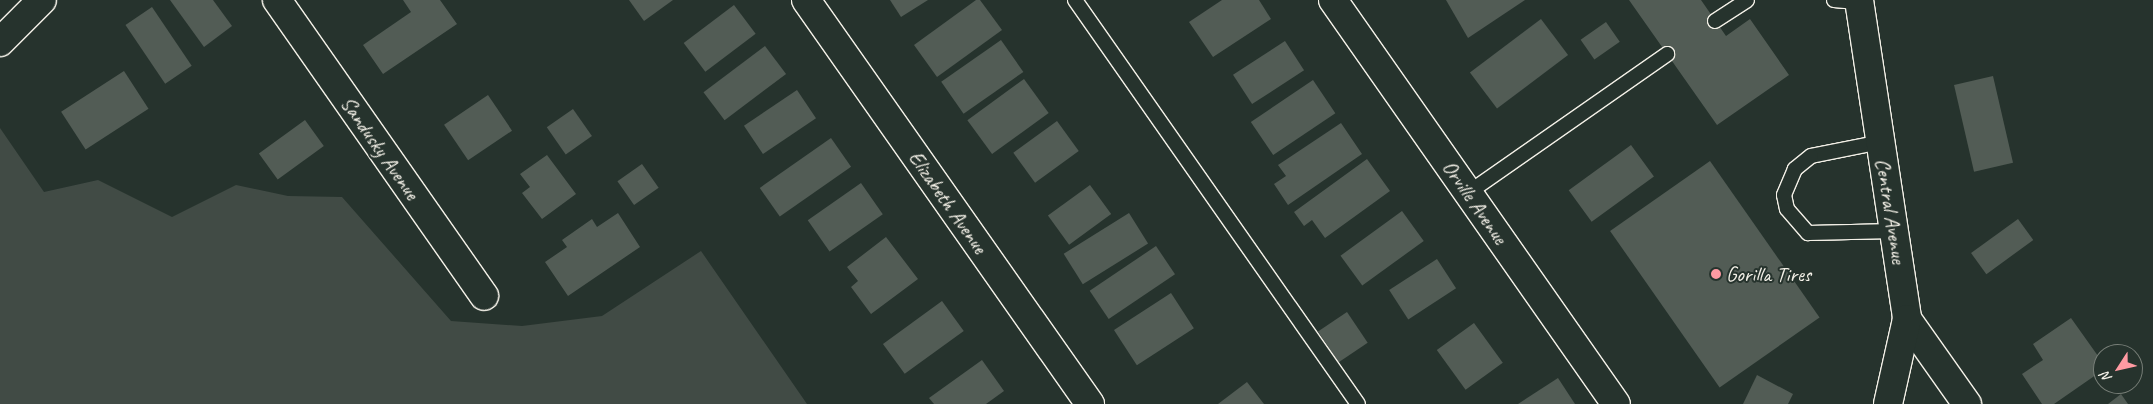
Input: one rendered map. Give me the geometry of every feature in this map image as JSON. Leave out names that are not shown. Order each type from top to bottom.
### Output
[{"type":"street","points":[[0,42],[42,0]]},
{"type":"street","name":"Sandusky Avenue","points":[[277,0],[484,296]]},
{"type":"street","name":"Elizabeth Avenue","points":[[806,0],[1090,404]]},
{"type":"street","name":"Orville Avenue","points":[[1333,0],[1616,404]]},
{"type":"street","name":"Central Avenue","points":[[1851,1],[1880,142],[1907,319],[1967,404]]},
{"type":"street","points":[[1888,404],[1907,319]]},
{"type":"lane","points":[[1075,0],[1358,404]]},
{"type":"lane","points":[[1715,21],[1747,0]]},
{"type":"lane","points":[[1468,192],[1667,54]]},
{"type":"lane","points":[[1880,142],[1812,156],[1795,169],[1784,195],[1787,209],[1808,233],[1894,231]]},
{"type":"shaded area","points":[[0,128],[44,192],[98,180],[172,217],[236,185],[288,196],[342,197],[451,321],[522,326],[602,316],[701,251],[807,404],[0,404]]},
{"type":"building","points":[[170,0],[213,0],[232,26],[204,47]]},
{"type":"building","points":[[403,0],[440,0],[457,24],[383,74],[363,45],[411,12]]},
{"type":"building","points":[[629,0],[673,0],[644,21]]},
{"type":"building","points":[[890,0],[928,0],[901,17]]},
{"type":"building","points":[[976,0],[980,0],[1002,30],[937,77],[914,45]]},
{"type":"building","points":[[1222,0],[1259,0],[1271,19],[1213,57],[1189,22]]},
{"type":"building","points":[[1446,0],[1525,0],[1468,38]]},
{"type":"building","points":[[1629,0],[1701,0],[1726,36],[1750,19],[1789,75],[1717,125]]},
{"type":"building","points":[[734,5],[756,34],[705,72],[684,43]]},
{"type":"building","points":[[152,7],[192,66],[165,84],[125,25]]},
{"type":"building","points":[[1541,19],[1568,55],[1497,109],[1470,73]]},
{"type":"building","points":[[1606,22],[1620,42],[1594,59],[1581,40]]},
{"type":"building","points":[[1001,40],[1023,72],[964,114],[941,82]]},
{"type":"building","points":[[1285,41],[1304,70],[1252,104],[1233,75]]},
{"type":"building","points":[[765,46],[786,74],[725,120],[704,92]]},
{"type":"building","points":[[124,71],[149,109],[86,150],[61,112]]},
{"type":"building","points":[[1993,76],[2013,163],[1974,172],[1954,85]]},
{"type":"building","points":[[1024,79],[1049,113],[992,154],[967,120]]},
{"type":"building","points":[[1313,80],[1335,113],[1273,155],[1251,122]]},
{"type":"building","points":[[797,90],[816,118],[763,154],[744,126]]},
{"type":"building","points":[[488,95],[512,131],[468,160],[444,125]]},
{"type":"building","points":[[573,109],[592,136],[566,154],[547,127]]},
{"type":"building","points":[[305,120],[324,146],[278,179],[259,154]]},
{"type":"building","points":[[1057,121],[1079,151],[1035,183],[1013,153]]},
{"type":"building","points":[[1341,123],[1362,154],[1288,205],[1274,184],[1286,176],[1278,165]]},
{"type":"building","points":[[831,138],[851,167],[780,217],[760,188]]},
{"type":"building","points":[[1631,145],[1654,177],[1592,222],[1569,190]]},
{"type":"building","points":[[547,155],[576,194],[542,219],[522,193],[530,187],[520,174]]},
{"type":"building","points":[[1367,159],[1390,191],[1325,238],[1312,220],[1304,226],[1294,212]]},
{"type":"building","name":"Gorilla Tires","points":[[1710,161],[1820,317],[1720,387],[1610,231]]},
{"type":"building","points":[[642,164],[659,188],[634,205],[617,181]]},
{"type":"building","points":[[861,183],[883,214],[830,251],[808,220]]},
{"type":"building","points":[[1090,185],[1111,214],[1069,245],[1048,216]]},
{"type":"building","points":[[1402,211],[1424,241],[1362,286],[1341,256]]},
{"type":"building","points":[[618,213],[640,247],[568,296],[545,262],[567,247],[562,240],[592,219],[597,227]]},
{"type":"building","points":[[1129,213],[1148,244],[1083,284],[1064,254]]},
{"type":"building","points":[[2018,219],[2033,240],[1986,274],[1971,253]]},
{"type":"building","points":[[886,237],[918,279],[871,314],[851,287],[858,281],[847,267]]},
{"type":"building","points":[[1156,246],[1175,274],[1109,319],[1090,291]]},
{"type":"building","points":[[1437,259],[1456,288],[1408,319],[1389,290]]},
{"type":"building","points":[[1171,293],[1194,328],[1137,365],[1114,330]]},
{"type":"building","points":[[942,301],[964,331],[905,374],[883,344]]},
{"type":"building","points":[[1347,312],[1368,343],[1339,362],[1318,332]]},
{"type":"building","points":[[2071,318],[2093,349],[2093,377],[2054,404],[2042,404],[2022,374],[2043,360],[2033,344]]},
{"type":"building","points":[[1474,323],[1503,363],[1466,390],[1437,350]]},
{"type":"building","points":[[982,360],[1004,391],[986,404],[934,404],[929,398]]},
{"type":"building","points":[[1757,375],[1793,394],[1788,404],[1743,404]]},
{"type":"building","points":[[1558,378],[1575,404],[1518,404]]},
{"type":"building","points":[[1247,382],[1264,404],[1218,404]]},
{"type":"building","points":[[2121,394],[2128,404],[2108,404]]},
{"type":"place","name":"Gorilla Tires","points":[[1716,274]]}]
